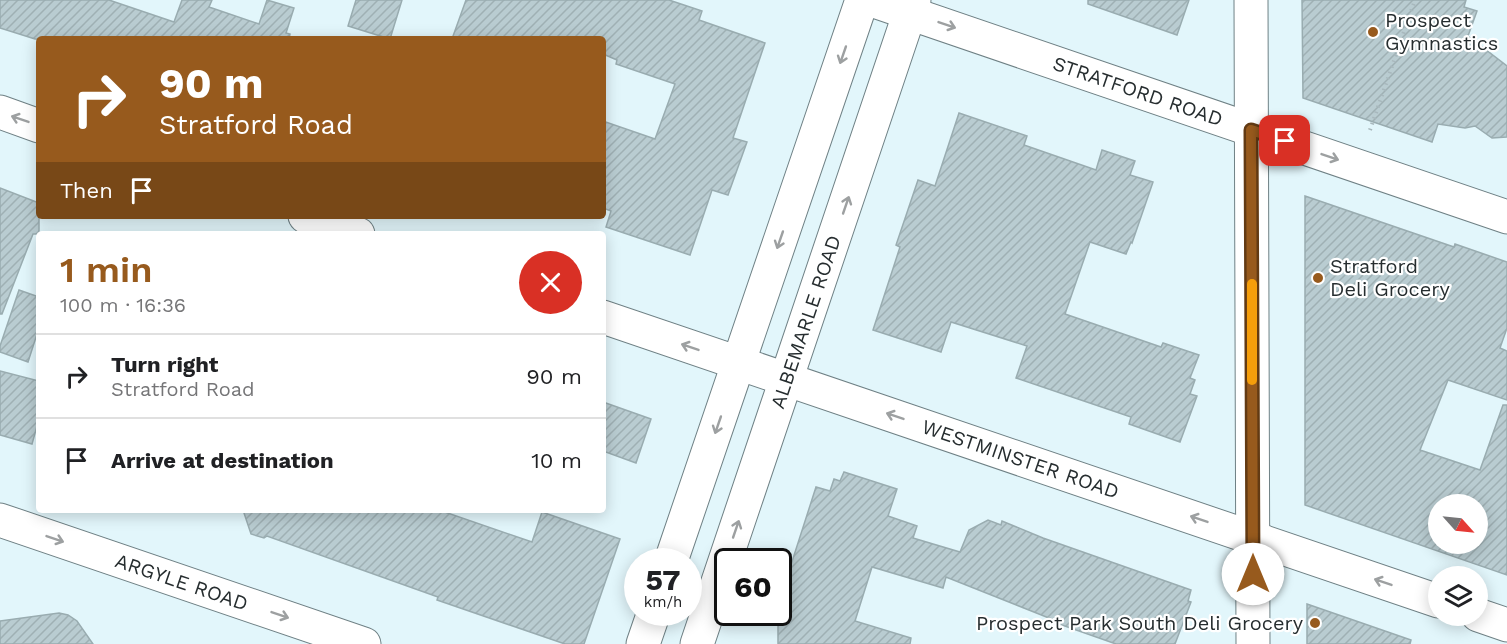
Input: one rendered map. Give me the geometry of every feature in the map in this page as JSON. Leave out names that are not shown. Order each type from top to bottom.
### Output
[{"type":"street","points":[[675,548],[862,0]]},
{"type":"street","name":"STRATFORD ROAD","points":[[871,0],[912,6],[1251,130],[1507,217]]},
{"type":"street","points":[[1251,0],[1253,644]]},
{"type":"street","name":"ALBEMARLE ROAD","points":[[698,644],[912,6]]},
{"type":"street","points":[[0,112],[36,125]]},
{"type":"street","points":[[314,219],[349,231]]},
{"type":"street","name":"WESTMINSTER ROAD","points":[[606,318],[1428,598]]},
{"type":"street","name":"ARGYLE ROAD","points":[[0,520],[364,644]]},
{"type":"street","points":[[1488,618],[1507,625]]},
{"type":"street","points":[[643,644],[649,626]]},
{"type":"path","points":[[1370,130],[1415,0]]},
{"type":"building","points":[[0,0],[109,0],[174,22],[182,0],[212,0],[209,7],[259,24],[267,0],[294,8],[286,33],[290,36],[36,36],[35,39],[0,28]]},
{"type":"building","points":[[356,0],[402,0],[391,36],[380,36],[348,26]]},
{"type":"building","points":[[466,0],[669,0],[702,11],[699,20],[765,43],[733,138],[747,142],[728,195],[712,190],[690,255],[606,227],[611,211],[606,209],[606,122],[655,139],[675,84],[616,64],[617,60],[606,55],[606,36],[453,36]]},
{"type":"building","points":[[1088,0],[1189,0],[1177,35],[1088,4]]},
{"type":"building","points":[[1302,0],[1466,0],[1464,7],[1477,11],[1468,36],[1507,66],[1507,137],[1492,138],[1475,126],[1465,128],[1438,124],[1432,142],[1303,98]]},
{"type":"building","points":[[959,113],[1027,136],[1024,145],[1096,170],[1102,150],[1135,161],[1130,175],[1153,182],[1126,254],[1090,242],[1065,314],[1161,347],[1163,343],[1199,355],[1190,378],[1195,380],[1190,394],[1197,396],[1180,442],[1129,424],[1131,417],[1016,378],[1027,346],[951,322],[941,352],[873,330],[900,247],[896,245],[918,180],[935,186]]},
{"type":"building","points":[[0,188],[36,202],[39,231],[33,234],[2,314],[0,314]]},
{"type":"building","points":[[1305,196],[1454,247],[1455,244],[1507,262],[1507,328],[1500,348],[1507,351],[1507,400],[1448,380],[1420,450],[1480,470],[1503,405],[1507,405],[1507,575],[1488,568],[1488,566],[1481,566],[1446,554],[1488,554],[1488,494],[1428,494],[1428,548],[1305,505]]},
{"type":"building","points":[[19,290],[36,296],[36,337],[28,362],[0,352]]},
{"type":"building","points":[[0,371],[36,380],[36,430],[32,444],[0,435]]},
{"type":"building","points":[[606,403],[651,419],[636,463],[606,452]]},
{"type":"building","points":[[844,472],[897,489],[888,516],[917,526],[913,538],[960,552],[969,530],[988,520],[1001,525],[1002,521],[1043,538],[1191,590],[1188,601],[1191,602],[1175,644],[1116,644],[1059,624],[1059,622],[946,577],[943,588],[872,567],[855,621],[911,638],[910,644],[778,644],[778,626],[792,626],[792,562],[816,487],[830,491],[834,479],[840,481]]},
{"type":"building","points":[[244,513],[448,513],[532,542],[542,513],[545,513],[620,539],[584,644],[565,644],[437,600],[438,597],[267,536],[264,538],[251,534]]},
{"type":"building","points":[[1307,604],[1411,640],[1410,644],[1307,644]]},
{"type":"building","points":[[59,613],[68,615],[77,621],[93,644],[0,644],[0,621]]},
{"type":"slow traffic","points":[[1252,284],[1252,380]]},
{"type":"place","name":"Prospect Gymnastics","points":[[1373,32]]},
{"type":"place","name":"Stratford Deli Grocery","points":[[1318,278]]},
{"type":"place","name":"Prospect Park South Deli Grocery","points":[[1315,623]]},
{"type":"route","points":[[1253,574],[1251,130],[1285,141]]}]
